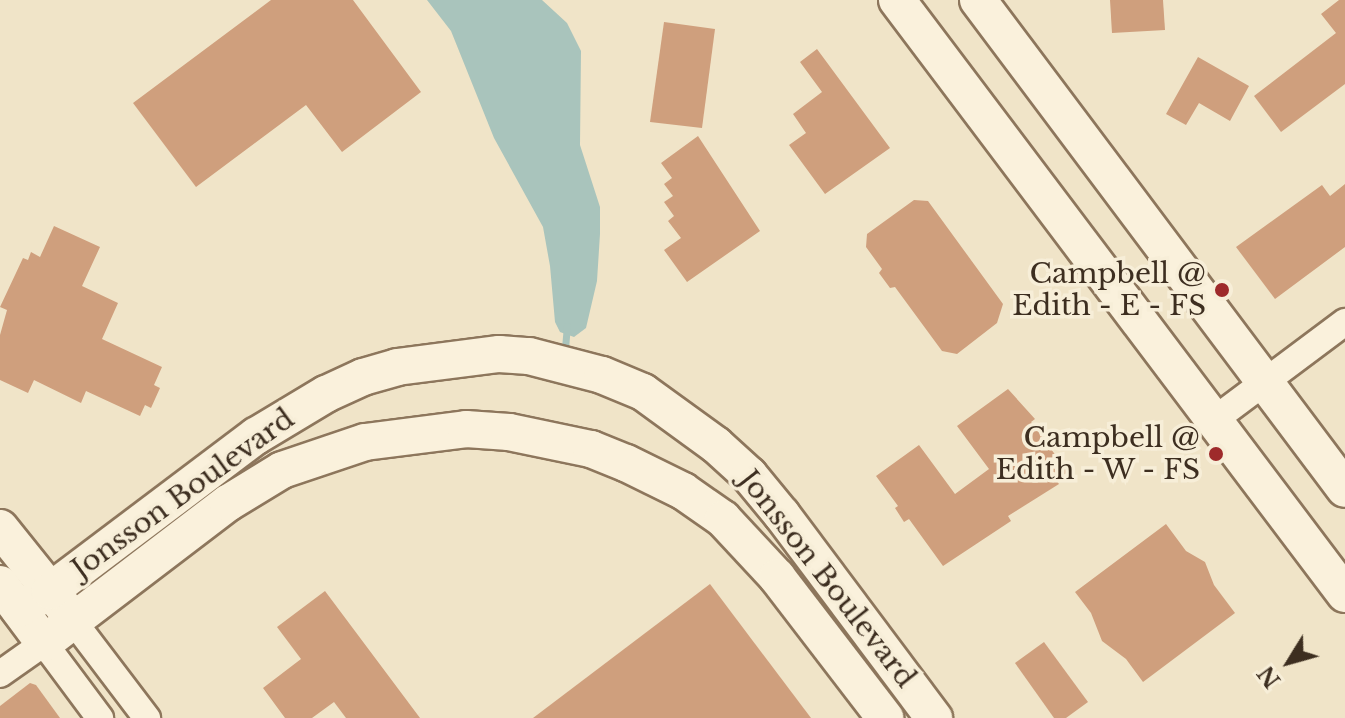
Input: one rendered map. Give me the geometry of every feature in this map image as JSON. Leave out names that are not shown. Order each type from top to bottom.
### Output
[{"type":"street","points":[[897,0],[1345,594]]},
{"type":"street","points":[[978,0],[1345,489]]},
{"type":"street","points":[[1214,420],[1345,322]]},
{"type":"street","name":"Jonsson Boulevard","points":[[6,605],[50,591],[290,413],[363,377],[397,367],[453,359],[529,356],[602,375],[643,392],[716,445],[749,475],[782,515],[934,718]]},
{"type":"street","name":"Jonsson Boulevard","points":[[0,674],[74,622],[228,503],[282,470],[352,445],[411,434],[466,429],[509,432],[591,449],[683,491],[749,542],[885,718]]},
{"type":"street","points":[[749,542],[782,515]]},
{"type":"street","points":[[0,528],[147,718]]},
{"type":"street","points":[[6,605],[44,643],[100,718]]},
{"type":"water","points":[[427,0],[542,0],[567,23],[581,51],[580,145],[600,207],[600,234],[597,281],[586,328],[574,337],[560,332],[555,322],[543,227],[494,138],[451,31]]},
{"type":"building","points":[[271,0],[353,0],[421,92],[342,152],[306,105],[196,187],[133,103]]},
{"type":"building","points":[[1110,0],[1163,0],[1165,30],[1112,33]]},
{"type":"building","points":[[1339,0],[1345,0],[1345,84],[1281,132],[1254,96],[1336,33],[1321,14]]},
{"type":"building","points":[[664,22],[715,29],[702,128],[650,122]]},
{"type":"building","points":[[817,49],[890,148],[825,194],[789,145],[806,133],[793,114],[822,92],[800,62]]},
{"type":"building","points":[[1198,57],[1249,86],[1230,121],[1199,103],[1186,125],[1166,114]]},
{"type":"building","points":[[698,136],[760,231],[687,282],[664,250],[681,238],[668,221],[674,216],[664,202],[673,196],[664,184],[672,178],[661,163]]},
{"type":"building","points":[[1345,184],[1345,247],[1275,299],[1236,247],[1322,185],[1330,196]]},
{"type":"building","points":[[914,200],[928,201],[1003,304],[997,323],[957,354],[942,351],[895,287],[890,288],[879,273],[882,269],[866,247],[867,234]]},
{"type":"building","points":[[54,226],[100,247],[82,286],[118,303],[102,339],[162,367],[154,385],[160,388],[151,408],[145,405],[140,416],[86,391],[81,403],[34,380],[28,393],[0,380],[0,335],[7,310],[0,307],[23,258],[28,260],[31,252],[40,257]]},
{"type":"building","points":[[1008,389],[1035,419],[1031,422],[1068,472],[1056,480],[1059,484],[1008,516],[1011,521],[943,566],[909,519],[904,522],[895,508],[898,506],[876,476],[919,445],[955,494],[989,469],[957,426]]},
{"type":"building","points":[[1166,524],[1186,551],[1205,562],[1214,585],[1235,613],[1143,682],[1126,659],[1102,641],[1091,613],[1075,592]]},
{"type":"building","points":[[710,584],[811,718],[533,718]]},
{"type":"building","points":[[325,591],[420,718],[346,718],[334,702],[312,718],[285,718],[263,688],[301,659],[277,627]]},
{"type":"building","points":[[1044,642],[1088,702],[1066,718],[1054,718],[1015,663]]},
{"type":"building","points":[[30,683],[36,685],[60,718],[0,718],[0,706]]},
{"type":"waterway","points":[[565,348],[567,326]]},
{"type":"place","name":"Campbell @ Edith - E - FS","points":[[1222,290]]},
{"type":"place","name":"Campbell @ Edith - W - FS","points":[[1216,454]]}]
